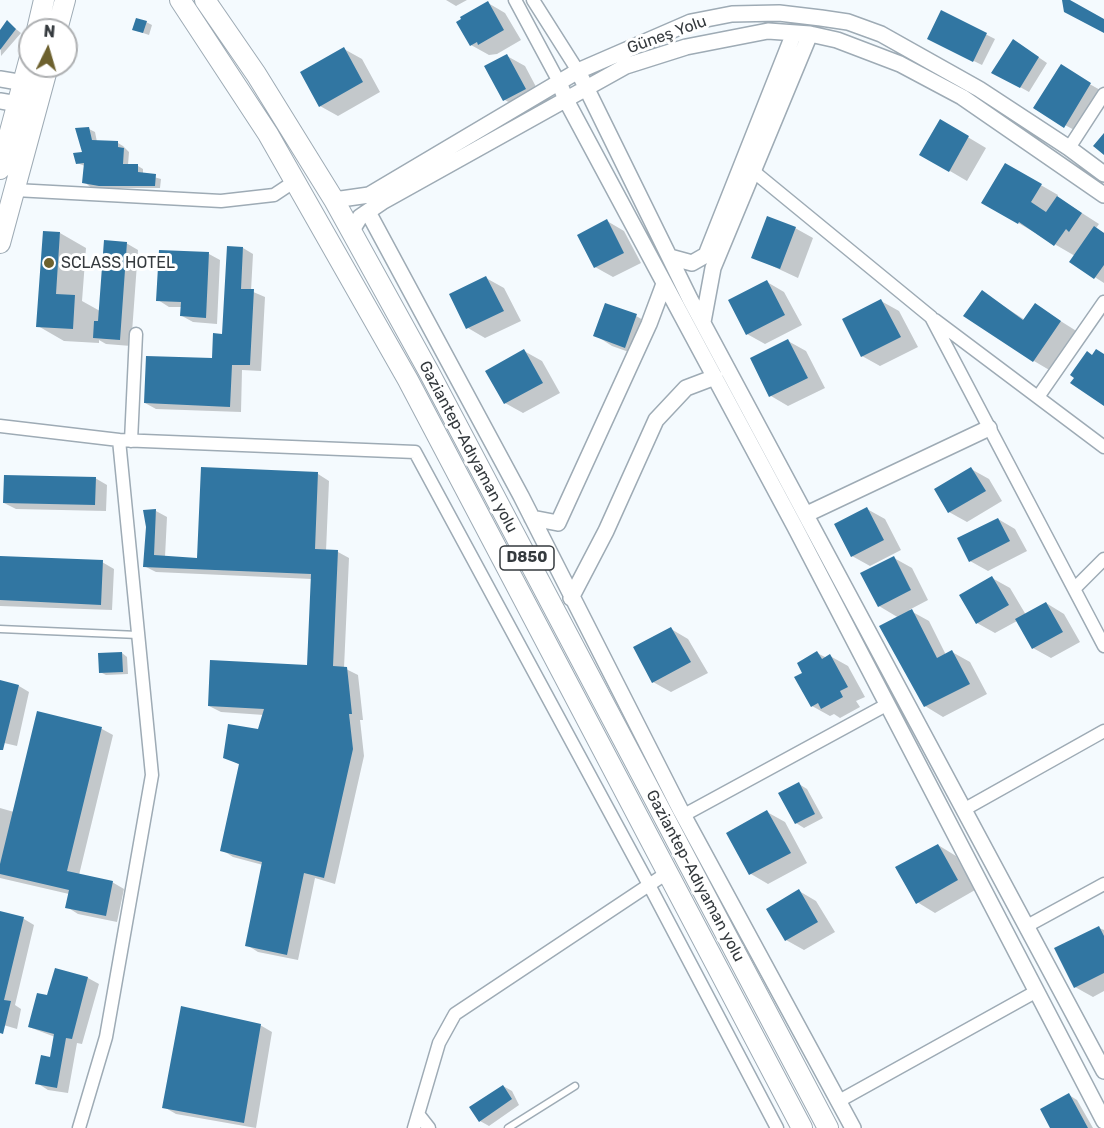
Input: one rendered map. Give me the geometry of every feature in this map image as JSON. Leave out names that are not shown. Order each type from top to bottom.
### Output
[{"type":"main road","points":[[40,18],[44,0]]},
{"type":"main road","points":[[60,18],[65,0]]},
{"type":"main road","name":"Gaziantep-Adıyaman yolu","points":[[180,0],[268,134],[408,380],[802,1128]]},
{"type":"main road","name":"Gaziantep-Adıyaman yolu","points":[[205,0],[256,74],[334,200],[434,382],[828,1128]]},
{"type":"main road","points":[[0,169],[9,103],[25,78]]},
{"type":"main road","points":[[0,243],[45,78]]},
{"type":"street","points":[[515,0],[888,704],[1104,1121]]},
{"type":"street","points":[[533,0],[578,71],[703,322],[1104,1071]]},
{"type":"street","name":"Güneş Yolu","points":[[334,200],[369,195],[578,71],[691,22],[732,14],[779,13],[848,22],[881,34],[979,89],[1069,148],[1104,174]]},
{"type":"street","name":"Güneş Yolu","points":[[351,232],[360,217],[368,212],[626,66],[686,47],[744,33],[768,31],[837,40],[900,64],[962,97],[1104,195]]},
{"type":"street","points":[[670,257],[692,263],[706,255],[802,34]]},
{"type":"street","points":[[703,322],[713,268],[753,171],[802,34]]},
{"type":"street","points":[[0,79],[24,83]]},
{"type":"street","points":[[1069,148],[1104,94]]},
{"type":"street","points":[[753,171],[931,317],[1104,447]]},
{"type":"street","points":[[15,190],[221,201],[274,195],[295,181]]},
{"type":"street","points":[[368,212],[521,496],[571,598],[684,815],[853,1128]]},
{"type":"street","points":[[532,518],[558,523],[649,324],[664,284]]},
{"type":"street","points":[[1038,397],[1104,302]]},
{"type":"street","points":[[931,317],[1104,646]]},
{"type":"street","points":[[79,1128],[106,1037],[152,774],[138,635],[125,440],[136,334]]},
{"type":"street","points":[[571,598],[606,531],[656,420],[686,388],[715,377]]},
{"type":"street","points":[[0,426],[125,440],[414,452],[648,883],[777,1128]]},
{"type":"street","points":[[807,514],[989,428]]},
{"type":"street","points":[[1074,589],[1104,559]]},
{"type":"street","points":[[684,815],[888,704]]},
{"type":"street","points":[[965,809],[1104,731]]},
{"type":"street","points":[[414,1128],[439,1043],[455,1014],[648,883],[667,873]]},
{"type":"street","points":[[1027,926],[1104,884]]},
{"type":"street","points":[[839,1101],[1037,991]]},
{"type":"street","points":[[418,1114],[429,1128]]},
{"type":"lane","points":[[0,629],[138,635]]},
{"type":"lane","points":[[508,1128],[575,1086]]},
{"type":"building","points":[[1062,0],[1070,0],[1104,19],[1104,33],[1064,12]]},
{"type":"building","points":[[488,1],[504,30],[478,45],[477,42],[470,46],[456,22],[461,19],[460,17]]},
{"type":"building","points":[[941,10],[987,33],[973,62],[927,39]]},
{"type":"building","points":[[136,18],[147,21],[143,33],[132,30]]},
{"type":"building","points":[[7,20],[16,29],[0,50],[0,30]]},
{"type":"building","points":[[1013,39],[1039,57],[1020,88],[991,73]]},
{"type":"building","points":[[344,47],[363,82],[319,107],[300,72]]},
{"type":"building","points":[[507,54],[526,89],[503,101],[484,66]]},
{"type":"building","points":[[1061,64],[1091,83],[1064,128],[1033,108]]},
{"type":"building","points":[[940,119],[969,136],[949,172],[919,155]]},
{"type":"building","points":[[89,127],[92,140],[118,141],[118,147],[124,148],[123,164],[138,164],[138,172],[156,174],[155,186],[99,186],[82,183],[84,163],[76,164],[73,153],[82,152],[75,128]]},
{"type":"building","points":[[1104,133],[1104,155],[1093,146]]},
{"type":"building","points":[[1005,163],[1042,184],[1031,202],[1046,212],[1057,196],[1082,213],[1069,232],[1066,229],[1054,246],[1019,222],[1018,224],[981,203]]},
{"type":"building","points":[[767,216],[796,227],[780,269],[751,258]]},
{"type":"building","points":[[607,219],[624,253],[594,268],[577,235]]},
{"type":"building","points":[[1094,226],[1104,233],[1104,265],[1094,279],[1069,262]]},
{"type":"building","name":"SCLASS HOTEL","points":[[43,231],[60,232],[56,294],[75,295],[73,329],[36,327]]},
{"type":"building","points":[[104,240],[127,242],[120,340],[93,338],[94,321],[98,321]]},
{"type":"building","points":[[227,246],[243,247],[241,289],[254,289],[250,365],[232,365],[230,407],[144,403],[146,356],[212,358],[213,333],[222,334]]},
{"type":"building","points":[[159,250],[209,252],[206,318],[180,316],[181,302],[156,301]]},
{"type":"building","points":[[486,276],[504,311],[466,329],[449,294]]},
{"type":"building","points":[[767,280],[785,315],[746,335],[728,300]]},
{"type":"building","points":[[982,290],[1023,320],[1035,303],[1061,321],[1033,362],[963,316]]},
{"type":"building","points":[[881,299],[901,337],[861,357],[842,319]]},
{"type":"building","points":[[605,303],[637,314],[625,348],[593,336]]},
{"type":"building","points":[[788,339],[808,378],[769,397],[750,358]]},
{"type":"building","points":[[524,349],[543,383],[504,404],[485,371]]},
{"type":"building","points":[[1096,349],[1104,354],[1104,406],[1070,383],[1074,378],[1070,375],[1087,351],[1092,355]]},
{"type":"building","points":[[201,467],[318,472],[315,549],[338,550],[333,666],[347,667],[353,749],[324,878],[304,873],[287,955],[245,946],[262,862],[220,851],[239,764],[223,758],[228,724],[258,729],[264,709],[208,706],[210,660],[307,665],[311,574],[143,567],[146,527],[143,510],[156,509],[154,555],[197,558]]},
{"type":"building","points":[[971,467],[986,491],[948,513],[934,489]]},
{"type":"building","points":[[4,475],[96,477],[95,505],[3,503]]},
{"type":"building","points":[[867,507],[884,540],[851,557],[834,524]]},
{"type":"building","points":[[998,518],[1010,541],[969,562],[957,538]]},
{"type":"building","points":[[0,556],[103,560],[101,605],[0,600]]},
{"type":"building","points":[[894,556],[911,590],[878,607],[860,573]]},
{"type":"building","points":[[992,576],[1009,605],[976,624],[959,595]]},
{"type":"building","points":[[1046,602],[1063,632],[1032,649],[1015,619]]},
{"type":"building","points":[[912,609],[937,658],[952,650],[970,684],[924,707],[879,626]]},
{"type":"building","points":[[671,627],[691,662],[652,683],[633,647]]},
{"type":"building","points":[[817,651],[822,659],[830,654],[848,687],[840,691],[843,697],[821,709],[818,703],[811,707],[794,677],[802,673],[797,663]]},
{"type":"building","points":[[122,652],[123,672],[99,673],[98,653]]},
{"type":"building","points":[[0,680],[19,685],[3,750],[0,750]]},
{"type":"building","points":[[37,711],[102,727],[67,871],[113,881],[106,916],[65,908],[69,890],[0,874],[0,864]]},
{"type":"building","points":[[799,782],[815,814],[795,824],[778,793]]},
{"type":"building","points":[[767,810],[791,853],[749,875],[726,833]]},
{"type":"building","points":[[938,844],[958,880],[916,904],[895,867]]},
{"type":"building","points":[[799,889],[818,922],[785,941],[766,909]]},
{"type":"building","points":[[0,911],[24,917],[4,1000],[11,1001],[3,1034],[0,1033]]},
{"type":"building","points":[[1099,926],[1104,936],[1104,973],[1074,988],[1054,948]]},
{"type":"building","points":[[55,968],[88,977],[72,1039],[66,1038],[57,1088],[35,1084],[41,1055],[50,1057],[54,1034],[28,1027],[37,993],[47,995]]},
{"type":"building","points":[[181,1006],[261,1024],[244,1123],[162,1108]]},
{"type":"building","points":[[503,1085],[512,1099],[479,1122],[469,1107]]},
{"type":"building","points":[[1069,1093],[1088,1128],[1050,1128],[1040,1109]]},
{"type":"place","name":"SCLASS HOTEL","points":[[49,263]]}]
